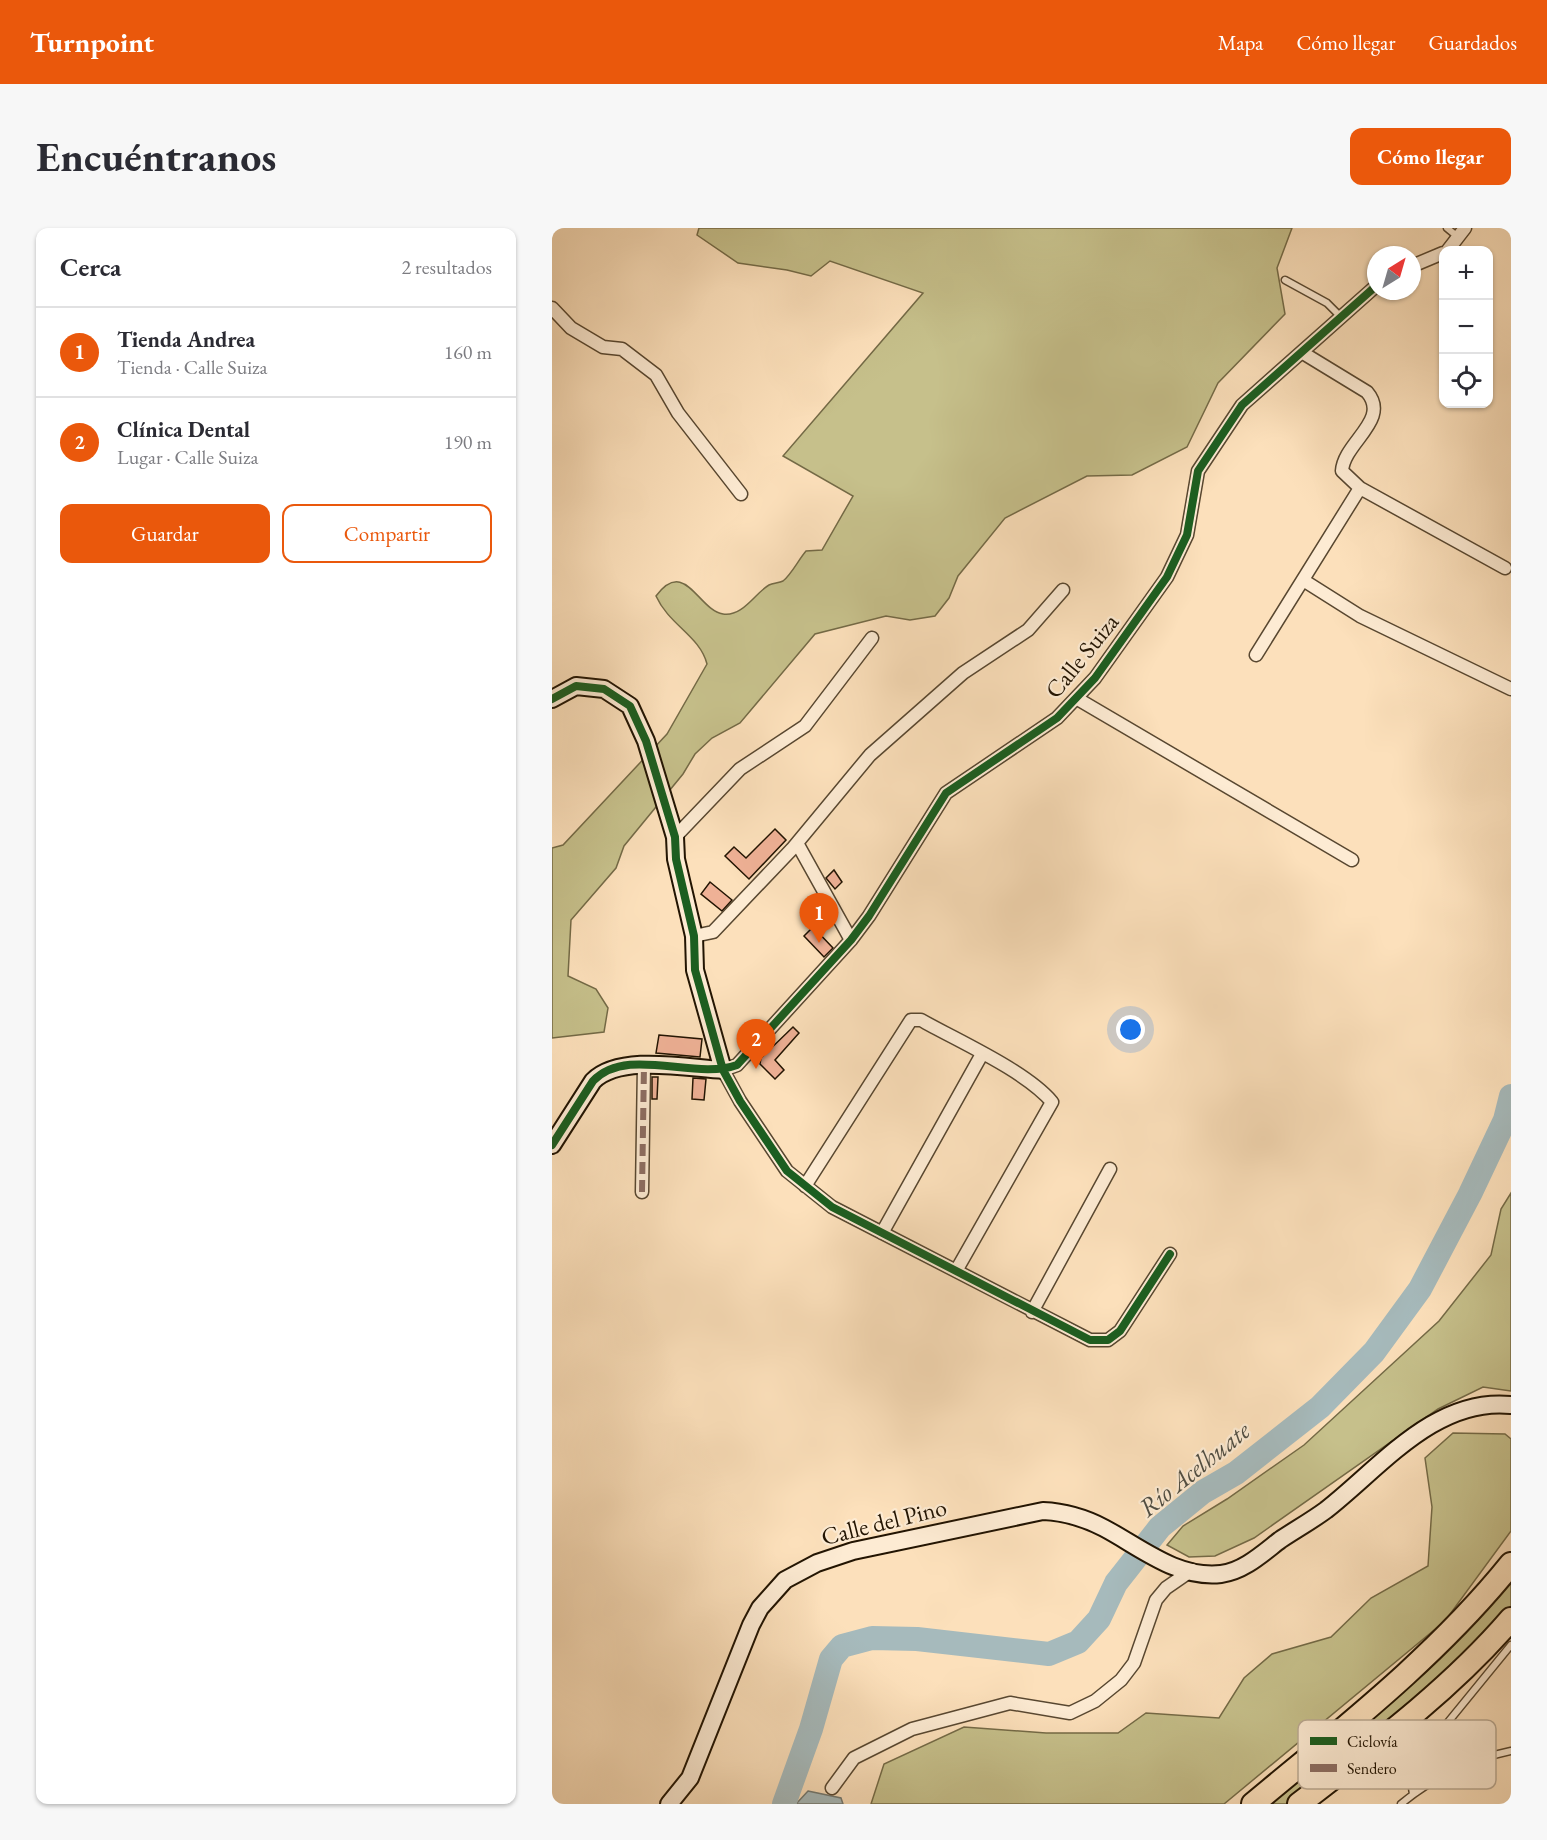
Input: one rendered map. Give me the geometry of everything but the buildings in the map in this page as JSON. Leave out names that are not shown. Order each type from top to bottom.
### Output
[{"type":"highway","points":[[1353,1720],[1413,1669],[1468,1614],[1511,1563]]},
{"type":"highway","points":[[1405,1720],[1482,1651],[1511,1619]]},
{"type":"highway","points":[[1253,1804],[1298,1766]]},
{"type":"highway","points":[[1299,1804],[1318,1789]]},
{"type":"main road","points":[[552,699],[576,686],[604,689],[630,706],[646,741],[675,837],[676,859],[694,936],[695,970],[723,1070],[644,1065],[619,1066],[601,1073],[552,1145]]},
{"type":"main road","name":"Calle del Pino","points":[[669,1804],[690,1778],[751,1625],[760,1608],[785,1580],[817,1563],[853,1551],[1024,1513],[1064,1512],[1103,1527],[1167,1565],[1221,1574],[1249,1564],[1326,1510],[1385,1460],[1447,1415],[1486,1404],[1511,1405]]},
{"type":"street","points":[[1451,246],[1462,232],[1477,228]]},
{"type":"street","points":[[1421,262],[1439,255]]},
{"type":"street","name":"Calle Suiza","points":[[723,1070],[737,1065],[851,940],[875,907],[946,793],[1057,718],[1095,678],[1167,577],[1187,535],[1198,471],[1242,405],[1367,294]]},
{"type":"street","points":[[552,308],[571,328],[603,346],[622,349],[656,375],[678,413],[741,494]]},
{"type":"street","points":[[1303,353],[1367,392],[1375,401],[1375,415],[1343,461],[1342,471],[1360,488],[1505,568]]},
{"type":"street","points":[[1256,655],[1360,488]]},
{"type":"street","points":[[1303,580],[1360,616],[1511,689]]},
{"type":"street","points":[[694,936],[713,932],[797,843],[870,755],[963,673],[1028,630],[1063,590]]},
{"type":"street","points":[[675,837],[740,769],[805,726],[872,638]]},
{"type":"street","points":[[1076,698],[1352,860]]},
{"type":"street","points":[[797,843],[851,940]]},
{"type":"street","points":[[805,1186],[911,1020],[921,1020],[982,1054],[1041,1089],[1052,1102],[956,1271]]},
{"type":"street","points":[[882,1233],[982,1054]]},
{"type":"street","points":[[642,1192],[644,1065]]},
{"type":"street","points":[[723,1070],[740,1101],[787,1171],[832,1208],[1090,1340],[1108,1340],[1120,1331],[1170,1254]]},
{"type":"street","points":[[1032,1312],[1110,1169]]},
{"type":"street","points":[[832,1788],[854,1758],[912,1729],[1010,1703],[1070,1713],[1095,1701],[1121,1680],[1134,1663],[1156,1600],[1166,1588],[1192,1570]]},
{"type":"lane","points":[[1447,228],[1462,232]]},
{"type":"lane","points":[[1286,280],[1327,303],[1342,318]]},
{"type":"lane","points":[[1450,1720],[1511,1645]]},
{"type":"lane","points":[[1496,1756],[1511,1751]]},
{"type":"lane","points":[[1412,1789],[1413,1794]]},
{"type":"lane","points":[[1401,1804],[1422,1789]]},
{"type":"shaded area","points":[[699,228],[1292,228],[1277,268],[1285,314],[1218,383],[1187,447],[1132,475],[1087,476],[1005,518],[958,576],[949,598],[935,616],[910,620],[886,616],[815,634],[740,723],[712,738],[695,754],[683,774],[624,846],[616,868],[571,920],[568,976],[596,989],[608,1008],[604,1032],[552,1038],[552,848],[563,845],[667,734],[707,664],[698,646],[668,615],[656,596],[666,585],[675,582],[691,589],[714,610],[730,614],[743,608],[769,585],[783,581],[806,551],[822,550],[853,496],[783,456],[923,293],[830,261],[811,276],[738,263],[697,235]]},
{"type":"shaded area","points":[[1511,1193],[1511,1391],[1483,1387],[1438,1409],[1254,1538],[1215,1556],[1189,1557],[1167,1545],[1183,1526],[1227,1499],[1304,1445],[1439,1321],[1491,1255],[1501,1209]]},
{"type":"shaded area","points":[[1453,1433],[1505,1434],[1511,1439],[1511,1531],[1445,1621],[1325,1720],[1298,1720],[1298,1743],[1224,1804],[871,1804],[884,1764],[964,1727],[1046,1733],[1118,1733],[1146,1713],[1219,1718],[1244,1678],[1272,1654],[1331,1637],[1371,1598],[1428,1566],[1432,1507],[1425,1458]]},
{"type":"shaded area","points":[[1511,1577],[1511,1608],[1464,1657],[1393,1720],[1355,1720]]},
{"type":"shaded area","points":[[1298,1772],[1298,1789],[1306,1789],[1287,1804],[1263,1804]]},
{"type":"shaded area","points":[[808,1791],[841,1798],[843,1804],[796,1804]]},
{"type":"waterway","name":"Río Acelhuate","points":[[784,1804],[811,1729],[831,1659],[842,1646],[872,1638],[917,1639],[1049,1654],[1078,1642],[1099,1619],[1116,1583],[1160,1527],[1203,1492],[1236,1473],[1320,1407],[1374,1352],[1420,1289],[1470,1194],[1505,1120],[1511,1096]]},
{"type":"marked path","points":[[642,1192],[644,1065]]},
{"type":"cycle path","points":[[552,1145],[593,1081],[607,1071],[643,1064],[701,1069],[720,1069],[737,1065],[851,940],[869,916],[946,793],[1057,718],[1095,678],[1167,577],[1187,535],[1198,471],[1242,405],[1367,294]]},
{"type":"cycle path","points":[[552,699],[576,686],[604,689],[630,706],[646,741],[675,837],[676,859],[694,936],[695,970],[723,1070],[740,1101],[787,1171],[832,1207],[1090,1340],[1108,1340],[1120,1331],[1170,1254]]},
{"type":"place","name":"Tienda Andrea","points":[[819,943]]},
{"type":"place","name":"Clínica Dental","points":[[756,1069]]}]
